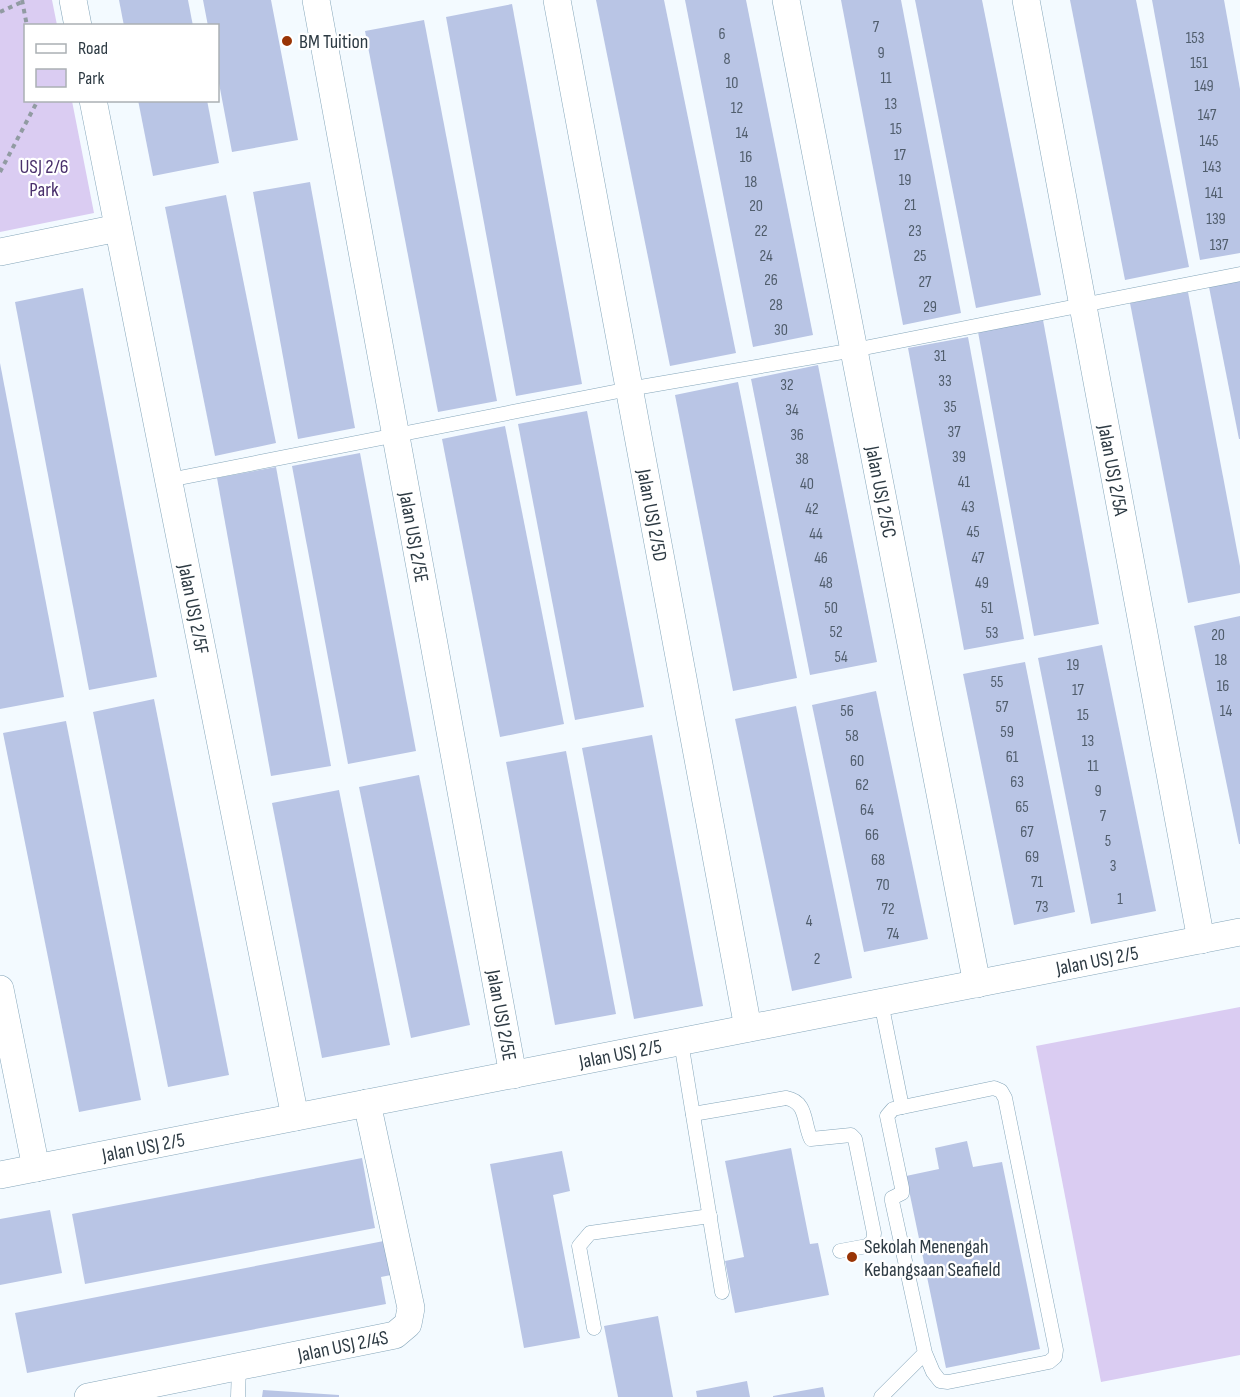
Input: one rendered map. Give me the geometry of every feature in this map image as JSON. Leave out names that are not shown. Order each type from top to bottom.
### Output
[{"type":"street","points":[[73,0],[78,24]]},
{"type":"street","name":"Jalan USJ 2/5E","points":[[316,0],[513,1075]]},
{"type":"street","name":"Jalan USJ 2/5D","points":[[557,0],[693,717],[748,1028]]},
{"type":"street","name":"Jalan USJ 2/5C","points":[[786,0],[977,984]]},
{"type":"street","name":"Jalan USJ 2/5A","points":[[1026,0],[1200,940]]},
{"type":"street","name":"Jalan USJ 2/5F","points":[[93,102],[295,1118]]},
{"type":"street","points":[[0,252],[118,228]]},
{"type":"street","name":"Jalan USJ 2/5","points":[[0,1175],[1240,932]]},
{"type":"street","points":[[0,989],[36,1168]]},
{"type":"street","name":"Jalan USJ 2/4S","points":[[88,1397],[395,1335],[408,1324],[411,1308],[367,1102]]},
{"type":"lane","points":[[169,480],[629,389],[854,350],[1240,274]]},
{"type":"lane","points":[[881,1002],[902,1107]]},
{"type":"lane","points":[[681,1042],[722,1292]]},
{"type":"lane","points":[[987,1089],[1001,1091],[1005,1098],[1056,1350],[1055,1357],[1049,1362],[948,1382],[940,1381],[933,1372],[925,1353],[892,1201],[892,1198],[902,1193],[902,1188],[886,1116],[888,1111],[902,1107],[987,1089]]},
{"type":"lane","points":[[693,1114],[786,1098],[794,1099],[802,1106],[811,1139],[851,1135],[855,1139],[874,1233],[873,1241],[867,1246],[840,1251]]},
{"type":"lane","points":[[594,1328],[579,1246],[581,1241],[590,1233],[710,1216]]},
{"type":"lane","points":[[881,1397],[925,1353]]},
{"type":"lane","points":[[238,1397],[239,1366]]},
{"type":"path","points":[[0,12],[22,1],[27,24]]},
{"type":"path","points":[[0,172],[37,102]]},
{"type":"green space","name":"USJ 2/6 Park","points":[[0,0],[52,0],[57,24],[24,24],[24,102],[72,102],[94,213],[0,232]]},
{"type":"green space","points":[[1240,1007],[1240,1355],[1101,1382],[1036,1046]]},
{"type":"building","points":[[119,0],[188,0],[193,24],[124,24]]},
{"type":"building","points":[[203,0],[271,0],[298,140],[232,152],[219,83],[219,24],[208,24]]},
{"type":"building","points":[[596,0],[664,0],[736,353],[670,366]]},
{"type":"building","points":[[685,0],[746,0],[813,335],[753,347]]},
{"type":"building","points":[[841,0],[901,0],[961,313],[903,325]]},
{"type":"building","points":[[915,0],[982,0],[1041,295],[976,308]]},
{"type":"building","points":[[1070,0],[1136,0],[1189,267],[1125,280]]},
{"type":"building","points":[[1152,0],[1224,0],[1240,89],[1240,253],[1200,260]]},
{"type":"building","points":[[512,4],[582,384],[516,396],[446,17]]},
{"type":"building","points":[[424,20],[497,401],[438,412],[365,31]]},
{"type":"building","points":[[138,102],[207,102],[219,163],[153,176]]},
{"type":"building","points":[[310,182],[355,428],[298,439],[253,192]]},
{"type":"building","points":[[226,195],[276,443],[215,456],[165,207]]},
{"type":"building","points":[[1240,281],[1240,439],[1239,439],[1209,287]]},
{"type":"building","points":[[83,288],[157,677],[89,690],[15,302]]},
{"type":"building","points":[[1188,292],[1240,566],[1240,593],[1188,603],[1130,303]]},
{"type":"building","points":[[1043,320],[1099,624],[1034,636],[978,332]]},
{"type":"building","points":[[968,337],[1024,639],[964,650],[908,348]]},
{"type":"building","points":[[0,363],[64,697],[0,709]]},
{"type":"building","points":[[818,365],[877,662],[810,675],[751,379]]},
{"type":"building","points":[[738,382],[797,678],[733,691],[675,395]]},
{"type":"building","points":[[587,411],[644,707],[575,720],[518,424]]},
{"type":"building","points":[[505,426],[564,724],[500,737],[442,439]]},
{"type":"building","points":[[360,453],[416,751],[348,764],[292,466]]},
{"type":"building","points":[[276,467],[331,766],[271,776],[217,478]]},
{"type":"building","points":[[1240,616],[1240,844],[1239,844],[1194,626]]},
{"type":"building","points":[[1102,645],[1156,911],[1091,924],[1038,658]]},
{"type":"building","points":[[1025,662],[1075,912],[1014,925],[963,674]]},
{"type":"building","points":[[876,691],[928,939],[864,952],[812,705]]},
{"type":"building","points":[[154,699],[229,1075],[168,1087],[93,712]]},
{"type":"building","points":[[796,706],[852,978],[792,991],[735,719]]},
{"type":"building","points":[[66,721],[141,1100],[79,1112],[3,733]]},
{"type":"building","points":[[652,735],[703,1006],[634,1019],[582,748]]},
{"type":"building","points":[[566,751],[616,1014],[555,1025],[506,762]]},
{"type":"building","points":[[419,775],[470,1025],[411,1038],[359,787]]},
{"type":"building","points":[[339,790],[390,1045],[322,1058],[272,803]]},
{"type":"building","points":[[967,1141],[973,1167],[1002,1162],[1040,1349],[946,1368],[906,1176],[939,1169],[935,1148]]},
{"type":"building","points":[[791,1148],[810,1244],[818,1243],[829,1295],[735,1313],[725,1261],[744,1257],[725,1161]]},
{"type":"building","points":[[562,1151],[570,1191],[553,1195],[580,1338],[524,1348],[490,1164]]},
{"type":"building","points":[[362,1158],[375,1228],[85,1284],[72,1214]]},
{"type":"building","points":[[50,1210],[62,1273],[0,1285],[0,1219]]},
{"type":"building","points":[[389,1240],[396,1274],[381,1277],[386,1304],[27,1373],[15,1313]]},
{"type":"building","points":[[658,1316],[673,1397],[618,1397],[604,1326]]},
{"type":"building","points":[[747,1381],[750,1397],[697,1397],[696,1391]]},
{"type":"building","points":[[823,1387],[825,1397],[773,1397],[773,1396]]},
{"type":"building","points":[[263,1390],[339,1395],[339,1397],[262,1397]]},
{"type":"place","name":"BM Tuition","points":[[287,41]]},
{"type":"place","name":"Sekolah Menengah Kebangsaan Seafield","points":[[852,1257]]}]
